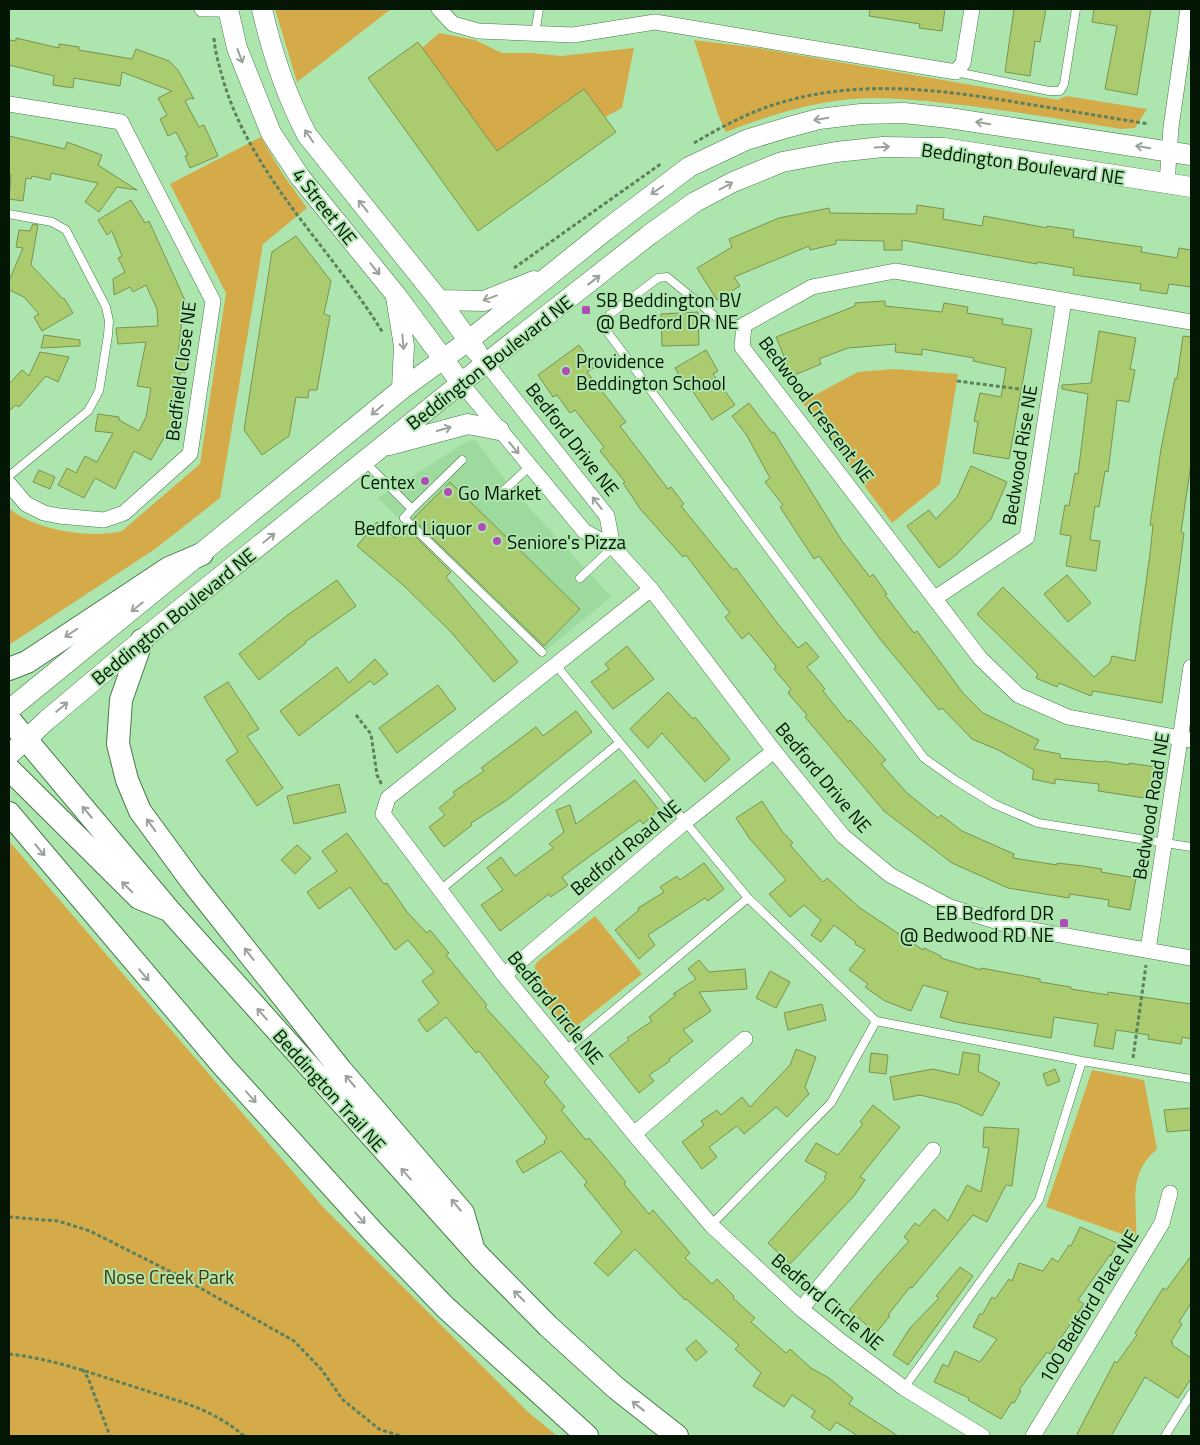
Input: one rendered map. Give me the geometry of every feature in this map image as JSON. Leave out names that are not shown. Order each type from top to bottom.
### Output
[{"type":"main road","name":"4 Street NE","points":[[229,9],[237,48],[271,133],[300,177],[396,295],[461,383]]},
{"type":"main road","name":"4 Street NE","points":[[262,9],[269,38],[291,105],[307,135],[439,300],[486,363]]},
{"type":"main road","name":"Beddington Boulevard NE","points":[[9,710],[402,389],[468,341],[651,194],[689,167],[746,140],[820,119],[861,114],[904,113],[949,118],[1191,155]]},
{"type":"main road","name":"Beddington Boulevard NE","points":[[9,755],[17,737],[47,720],[142,640],[486,363],[695,202],[733,182],[782,162],[883,146],[944,148],[1191,187]]},
{"type":"main road","points":[[439,300],[484,301],[552,273]]},
{"type":"main road","points":[[396,295],[404,346],[402,389]]},
{"type":"main road","points":[[380,447],[468,424],[499,430]]},
{"type":"main road","points":[[9,669],[27,662],[169,568],[202,554]]},
{"type":"main road","points":[[142,640],[121,700],[118,744],[127,780],[140,811],[192,882],[341,1070],[463,1213],[473,1249]]},
{"type":"main road","name":"Beddington Trail NE","points":[[9,719],[17,737],[169,910],[473,1249],[548,1326],[616,1388],[677,1436]]},
{"type":"main road","points":[[9,769],[139,898],[169,910]]},
{"type":"main road","points":[[9,813],[224,1067],[374,1233],[452,1313],[587,1436]]},
{"type":"street","points":[[202,9],[229,9]]},
{"type":"street","points":[[439,9],[453,24],[478,31],[535,34],[573,35],[656,16],[956,72],[963,63],[972,9]]},
{"type":"street","points":[[1167,183],[1169,151],[1188,9]]},
{"type":"street","name":"Bedfield Close NE","points":[[9,104],[121,122],[213,301],[190,454],[124,513],[104,520],[44,513],[26,504],[9,484]]},
{"type":"street","name":"Bedwood Crescent NE","points":[[1186,739],[1068,717],[1018,696],[980,658],[742,347],[744,325],[812,287],[895,272],[1191,322]]},
{"type":"street","name":"Bedwood Rise NE","points":[[935,598],[1027,537],[1064,300]]},
{"type":"street","name":"Bedford Drive NE","points":[[486,363],[607,516],[613,547]]},
{"type":"street","name":"Bedford Drive NE","points":[[461,383],[584,531],[613,547],[651,589],[774,751],[843,836],[890,876],[950,907],[1015,927],[1191,958]]},
{"type":"street","points":[[388,798],[651,589]]},
{"type":"street","name":"Bedwood Road NE","points":[[1148,950],[1164,842],[1186,739],[1191,667]]},
{"type":"street","name":"Bedford Road NE","points":[[504,975],[685,822],[774,751]]},
{"type":"street","name":"Bedford Circle NE","points":[[388,798],[383,814],[439,891],[504,975],[634,1134],[712,1224],[801,1309],[904,1388],[982,1436]]},
{"type":"street","points":[[634,1134],[744,1039]]},
{"type":"street","points":[[801,1309],[933,1150]]},
{"type":"street","name":"100 Bedford Place NE","points":[[1033,1436],[1162,1223],[1170,1193]]},
{"type":"lane","points":[[535,34],[539,9]]},
{"type":"lane","points":[[956,72],[1049,91],[1060,90],[1064,84],[1076,9]]},
{"type":"lane","points":[[9,214],[52,222],[66,230],[106,307],[109,321],[99,391],[88,411],[9,476]]},
{"type":"lane","points":[[744,325],[721,321],[667,277],[658,278],[600,322],[924,758],[994,804],[1038,823],[1191,847]]},
{"type":"lane","points":[[364,460],[412,509]]},
{"type":"lane","points":[[462,460],[404,518],[542,652]]},
{"type":"lane","points":[[498,496],[530,466]]},
{"type":"lane","points":[[580,578],[613,547]]},
{"type":"lane","points":[[556,664],[748,898],[876,1020],[1082,1061],[1191,1078]]},
{"type":"lane","points":[[439,891],[619,743]]},
{"type":"lane","points":[[566,1051],[748,898]]},
{"type":"lane","points":[[712,1224],[831,1103],[876,1020]]},
{"type":"lane","points":[[904,1388],[1040,1200],[1082,1061]]},
{"type":"lane","points":[[1165,1436],[1191,1394]]},
{"type":"path","points":[[214,38],[231,104],[244,135],[266,172],[347,278],[384,333]]},
{"type":"path","points":[[957,381],[1048,393]]},
{"type":"path","points":[[356,715],[371,734],[377,775],[388,798]]},
{"type":"path","points":[[1132,1068],[1148,950]]},
{"type":"path","points":[[9,1217],[58,1221],[90,1231],[180,1276],[294,1341],[321,1369],[343,1400],[379,1429],[400,1436]]},
{"type":"path","points":[[9,1354],[40,1357],[188,1402],[231,1425],[244,1436]]},
{"type":"path","points":[[81,1368],[88,1378],[110,1436]]},
{"type":"shaded area","points":[[475,440],[514,491],[611,597],[539,656],[378,498],[468,441]]},
{"type":"green space","points":[[275,9],[391,9],[297,82]]},
{"type":"green space","points":[[439,33],[475,40],[502,53],[561,56],[634,48],[622,108],[605,117],[584,89],[497,151],[422,48]]},
{"type":"green space","points":[[694,40],[758,48],[1058,100],[1066,96],[1147,109],[1135,128],[1121,129],[973,106],[890,98],[859,99],[802,107],[726,132],[719,117]]},
{"type":"green space","points":[[261,137],[282,173],[307,208],[263,244],[220,498],[155,549],[9,645],[9,508],[19,516],[32,522],[63,531],[95,534],[122,531],[200,464],[226,293],[170,184]]},
{"type":"green space","points":[[894,369],[958,374],[940,484],[892,523],[802,402],[858,372]]},
{"type":"green space","name":"Nose Creek Park","points":[[9,841],[323,1207],[528,1412],[557,1436],[9,1436]]},
{"type":"green space","points":[[595,916],[642,974],[569,1032],[549,1009],[538,992],[534,973],[536,963]]},
{"type":"green space","points":[[1092,1070],[1144,1080],[1157,1149],[1147,1159],[1137,1180],[1135,1202],[1136,1239],[1046,1207]]},
{"type":"building","points":[[870,9],[945,9],[942,31],[919,28],[920,24],[869,16]]},
{"type":"building","points":[[1014,9],[1046,9],[1040,42],[1035,41],[1030,76],[1005,72]]},
{"type":"building","points":[[1094,9],[1151,9],[1137,95],[1105,89],[1117,26],[1092,22]]},
{"type":"building","points":[[16,38],[59,48],[59,44],[79,47],[79,50],[132,59],[136,49],[169,61],[178,70],[194,99],[191,98],[185,101],[199,127],[204,125],[218,156],[190,168],[185,156],[188,155],[176,132],[168,136],[160,119],[167,115],[158,98],[172,91],[122,72],[120,86],[74,78],[73,88],[53,85],[54,76],[9,65],[9,40],[16,41]]},
{"type":"building","points":[[418,42],[497,151],[584,89],[616,132],[478,231],[368,78]]},
{"type":"building","points":[[9,136],[65,149],[67,142],[102,155],[98,165],[137,190],[117,187],[99,212],[85,202],[98,183],[51,173],[50,180],[32,176],[31,179],[26,178],[23,201],[9,199],[11,175],[9,175]]},
{"type":"building","points":[[131,200],[145,223],[149,221],[188,307],[188,320],[182,320],[178,354],[188,356],[185,373],[180,372],[172,424],[151,460],[134,451],[115,489],[95,478],[84,498],[58,485],[67,468],[76,473],[85,456],[97,462],[113,433],[95,431],[98,414],[119,417],[119,420],[139,431],[146,417],[151,388],[137,386],[146,342],[118,344],[116,328],[158,326],[157,309],[146,285],[133,292],[130,287],[114,295],[113,279],[125,272],[118,258],[122,256],[112,231],[107,235],[98,220]]},
{"type":"building","points":[[917,205],[944,209],[943,219],[982,226],[984,216],[1047,228],[1047,226],[1074,230],[1073,237],[1142,247],[1141,252],[1177,258],[1179,248],[1191,250],[1191,287],[1169,284],[1167,294],[1140,290],[1141,284],[1073,275],[1074,268],[1037,262],[1037,264],[902,240],[902,250],[884,250],[884,241],[836,240],[836,244],[810,250],[809,246],[734,277],[740,286],[717,300],[697,268],[732,247],[729,239],[779,218],[829,208],[830,213],[916,214]]},
{"type":"building","points":[[33,224],[38,225],[31,265],[64,298],[73,313],[42,331],[34,317],[39,314],[24,297],[9,290],[9,281],[23,248],[16,247],[19,230],[30,231]]},
{"type":"building","points":[[296,236],[331,281],[324,314],[330,316],[317,390],[309,390],[308,398],[296,397],[289,436],[262,455],[244,430],[272,252]]},
{"type":"building","points":[[885,301],[885,306],[942,312],[944,303],[968,307],[967,313],[1003,319],[1002,324],[1032,329],[1009,459],[973,453],[978,422],[974,421],[980,393],[1001,397],[1006,368],[973,361],[974,358],[922,349],[922,355],[895,352],[896,344],[848,348],[819,359],[821,364],[792,376],[776,337],[855,306],[855,303]]},
{"type":"building","points":[[698,312],[699,345],[662,346],[661,314]]},
{"type":"building","points":[[1099,331],[1136,338],[1130,369],[1135,370],[1129,402],[1117,400],[1108,472],[1105,471],[1099,507],[1095,506],[1090,540],[1100,541],[1096,571],[1066,566],[1071,536],[1060,534],[1065,505],[1069,506],[1075,473],[1078,474],[1088,394],[1062,389],[1062,385],[1091,383]]},
{"type":"building","points":[[44,335],[80,340],[80,346],[41,348]]},
{"type":"building","points":[[1183,336],[1191,337],[1191,464],[1181,532],[1184,533],[1162,703],[1093,691],[1091,696],[1059,683],[1057,687],[1036,678],[1038,674],[977,614],[1003,587],[1094,677],[1110,663],[1112,656],[1135,661],[1150,554],[1153,525],[1150,525],[1161,449],[1175,378],[1177,379]]},
{"type":"building","points":[[579,345],[595,367],[587,372],[626,422],[620,426],[668,489],[671,487],[684,504],[681,506],[733,570],[736,568],[798,648],[806,642],[819,657],[807,667],[825,689],[823,691],[848,722],[850,720],[886,760],[881,764],[907,793],[938,818],[941,815],[962,831],[1014,854],[1013,858],[1057,865],[1057,863],[1102,869],[1101,872],[1136,878],[1130,910],[1108,906],[1109,900],[1070,894],[1069,898],[1008,888],[952,863],[884,811],[805,717],[807,715],[788,693],[791,689],[774,669],[776,666],[749,633],[742,639],[725,617],[730,613],[686,555],[683,557],[641,510],[623,483],[625,482],[600,451],[604,447],[575,410],[570,413],[557,395],[553,397],[538,375]]},
{"type":"building","points":[[706,350],[718,371],[713,374],[735,405],[712,420],[690,387],[687,389],[675,368]]},
{"type":"building","points":[[40,352],[69,357],[58,382],[46,376],[19,407],[16,405],[9,411],[9,384],[22,370],[29,376]]},
{"type":"building","points":[[749,403],[772,433],[774,432],[842,541],[870,577],[873,574],[887,594],[885,595],[914,633],[917,631],[963,693],[983,713],[1039,740],[1034,749],[1060,754],[1060,758],[1156,767],[1151,799],[1098,791],[1099,784],[1055,779],[1055,784],[1032,779],[1034,770],[998,750],[972,739],[942,708],[939,710],[880,639],[819,556],[814,559],[780,507],[783,505],[765,482],[770,478],[746,434],[732,416]]},
{"type":"building","points":[[971,466],[1007,482],[991,519],[956,555],[939,568],[907,526],[929,510],[936,519],[957,497]]},
{"type":"building","points":[[39,470],[55,477],[50,489],[33,482]]},
{"type":"building","points":[[450,482],[580,609],[544,646],[413,519]]},
{"type":"building","points":[[377,522],[395,538],[406,527],[451,572],[446,577],[518,662],[494,682],[450,631],[403,585],[357,546]]},
{"type":"building","points":[[1067,575],[1091,603],[1068,622],[1044,594]]},
{"type":"building","points":[[337,580],[356,606],[305,642],[259,680],[239,654],[289,614]]},
{"type":"building","points":[[627,646],[654,679],[613,709],[591,682],[609,669],[605,664]]},
{"type":"building","points":[[375,659],[388,674],[374,685],[370,681],[299,736],[280,711],[337,667],[349,683]]},
{"type":"building","points":[[228,682],[259,729],[247,736],[283,788],[257,806],[226,760],[238,752],[204,697]]},
{"type":"building","points":[[438,685],[456,709],[397,753],[379,728]]},
{"type":"building","points":[[668,692],[693,719],[695,717],[730,759],[705,782],[662,733],[648,748],[630,729]]},
{"type":"building","points":[[576,711],[592,732],[507,800],[471,823],[472,825],[444,847],[429,827],[445,815],[439,808],[455,795],[453,792],[484,771],[481,768],[536,727],[543,736]]},
{"type":"building","points":[[635,780],[659,810],[643,824],[640,820],[562,877],[568,885],[551,897],[549,894],[500,931],[481,905],[503,890],[487,868],[501,857],[515,876],[553,848],[549,844],[564,832],[556,810],[570,805],[576,824]]},
{"type":"building","points":[[339,784],[346,812],[294,824],[287,796]]},
{"type":"building","points":[[762,801],[781,830],[793,843],[790,845],[823,882],[827,878],[860,908],[923,950],[924,948],[941,956],[941,958],[981,970],[981,968],[1040,979],[1040,982],[1071,987],[1071,989],[1108,995],[1108,992],[1191,1004],[1191,1039],[1182,1037],[1181,1044],[1148,1039],[1149,1035],[1116,1030],[1113,1049],[1094,1046],[1098,1024],[1054,1017],[1051,1038],[956,1022],[940,1017],[948,992],[923,985],[911,1011],[885,1001],[865,987],[868,984],[849,970],[865,950],[855,944],[856,942],[834,925],[821,942],[811,935],[821,920],[804,905],[790,917],[769,894],[786,880],[750,839],[736,818]]},
{"type":"building","points":[[347,833],[384,884],[387,883],[407,912],[427,933],[430,930],[449,953],[446,955],[487,1005],[485,1007],[549,1077],[544,1082],[565,1107],[561,1110],[586,1140],[589,1138],[626,1182],[624,1184],[649,1214],[653,1210],[690,1253],[685,1258],[712,1284],[717,1279],[734,1296],[733,1298],[755,1318],[751,1322],[786,1353],[790,1349],[811,1368],[829,1378],[853,1398],[849,1404],[898,1436],[858,1436],[836,1422],[830,1431],[811,1417],[815,1411],[792,1395],[784,1407],[753,1386],[761,1373],[735,1349],[739,1345],[685,1300],[635,1249],[608,1276],[594,1263],[622,1232],[584,1185],[587,1182],[561,1151],[523,1173],[516,1161],[545,1143],[544,1141],[547,1138],[479,1051],[476,1053],[446,1017],[427,1032],[418,1020],[439,1003],[422,981],[434,972],[408,940],[395,950],[350,887],[319,909],[307,892],[337,871],[322,851]]},
{"type":"building","points":[[297,845],[311,858],[295,874],[281,860]]},
{"type":"building","points":[[704,863],[724,889],[708,901],[705,898],[648,935],[655,945],[639,959],[615,930],[639,910],[638,908],[664,892],[660,887],[677,876],[680,880]]},
{"type":"building","points":[[699,960],[709,972],[745,969],[747,989],[699,992],[711,1011],[683,1030],[693,1041],[669,1059],[670,1061],[649,1075],[654,1081],[639,1093],[609,1055],[629,1040],[627,1038],[652,1021],[649,1017],[676,995],[673,994],[696,979],[688,969]]},
{"type":"building","points":[[770,971],[790,982],[776,1008],[756,998]]},
{"type":"building","points":[[822,1004],[826,1020],[788,1030],[784,1013]]},
{"type":"building","points":[[796,1049],[816,1057],[805,1087],[809,1094],[787,1117],[776,1107],[744,1134],[737,1126],[709,1147],[717,1157],[702,1169],[682,1142],[704,1125],[701,1121],[717,1110],[721,1115],[742,1097],[750,1107],[790,1065]]},
{"type":"building","points":[[963,1052],[980,1055],[978,1071],[1000,1083],[982,1116],[958,1104],[920,1095],[894,1100],[890,1077],[933,1069],[959,1075]]},
{"type":"building","points":[[871,1053],[888,1055],[886,1074],[869,1072]]},
{"type":"building","points":[[1055,1069],[1060,1081],[1047,1086],[1043,1074]]},
{"type":"building","points":[[873,1105],[900,1127],[860,1177],[865,1180],[854,1196],[790,1264],[768,1243],[826,1179],[824,1177],[827,1173],[805,1161],[816,1143],[838,1155],[863,1124],[860,1122]]},
{"type":"building","points":[[1191,1108],[1191,1130],[1167,1132],[1164,1110]]},
{"type":"building","points":[[984,1127],[1019,1129],[1012,1186],[1006,1185],[987,1222],[973,1215],[912,1288],[910,1287],[876,1333],[849,1310],[909,1241],[904,1237],[915,1223],[919,1226],[934,1209],[948,1221],[967,1185],[981,1192],[989,1148],[983,1147]]},
{"type":"building","points":[[1080,1227],[1117,1243],[1111,1256],[1078,1300],[1084,1304],[1050,1354],[1047,1352],[1019,1390],[1021,1391],[1014,1403],[1012,1402],[1001,1419],[968,1400],[969,1398],[934,1382],[943,1364],[948,1367],[955,1351],[980,1362],[997,1339],[973,1327],[980,1313],[982,1315],[992,1297],[995,1299],[1009,1279],[1012,1281],[1019,1263],[1043,1271],[1052,1258],[1058,1262],[1069,1245],[1071,1246]]},
{"type":"building","points":[[1191,1256],[1191,1303],[1179,1322],[1182,1324],[1171,1342],[1173,1343],[1172,1345],[1191,1358],[1191,1379],[1178,1398],[1145,1377],[1111,1436],[1076,1436],[1115,1361],[1117,1363],[1137,1335],[1135,1333],[1163,1288],[1166,1290]]},
{"type":"building","points":[[960,1267],[973,1276],[908,1365],[893,1355],[910,1328],[939,1298],[936,1296]]},
{"type":"building","points":[[696,1340],[707,1352],[696,1361],[686,1349]]},
{"type":"place","name":"SB Beddington BV @ Bedford DR NE","points":[[586,310]]},
{"type":"place","name":"Providence Beddington School","points":[[566,371]]},
{"type":"place","name":"Centex","points":[[425,481]]},
{"type":"place","name":"Go Market","points":[[448,492]]},
{"type":"place","name":"Bedford Liquor","points":[[482,527]]},
{"type":"place","name":"Seniore's Pizza","points":[[497,541]]},
{"type":"place","name":"EB Bedford DR @ Bedwood RD NE","points":[[1064,923]]}]
